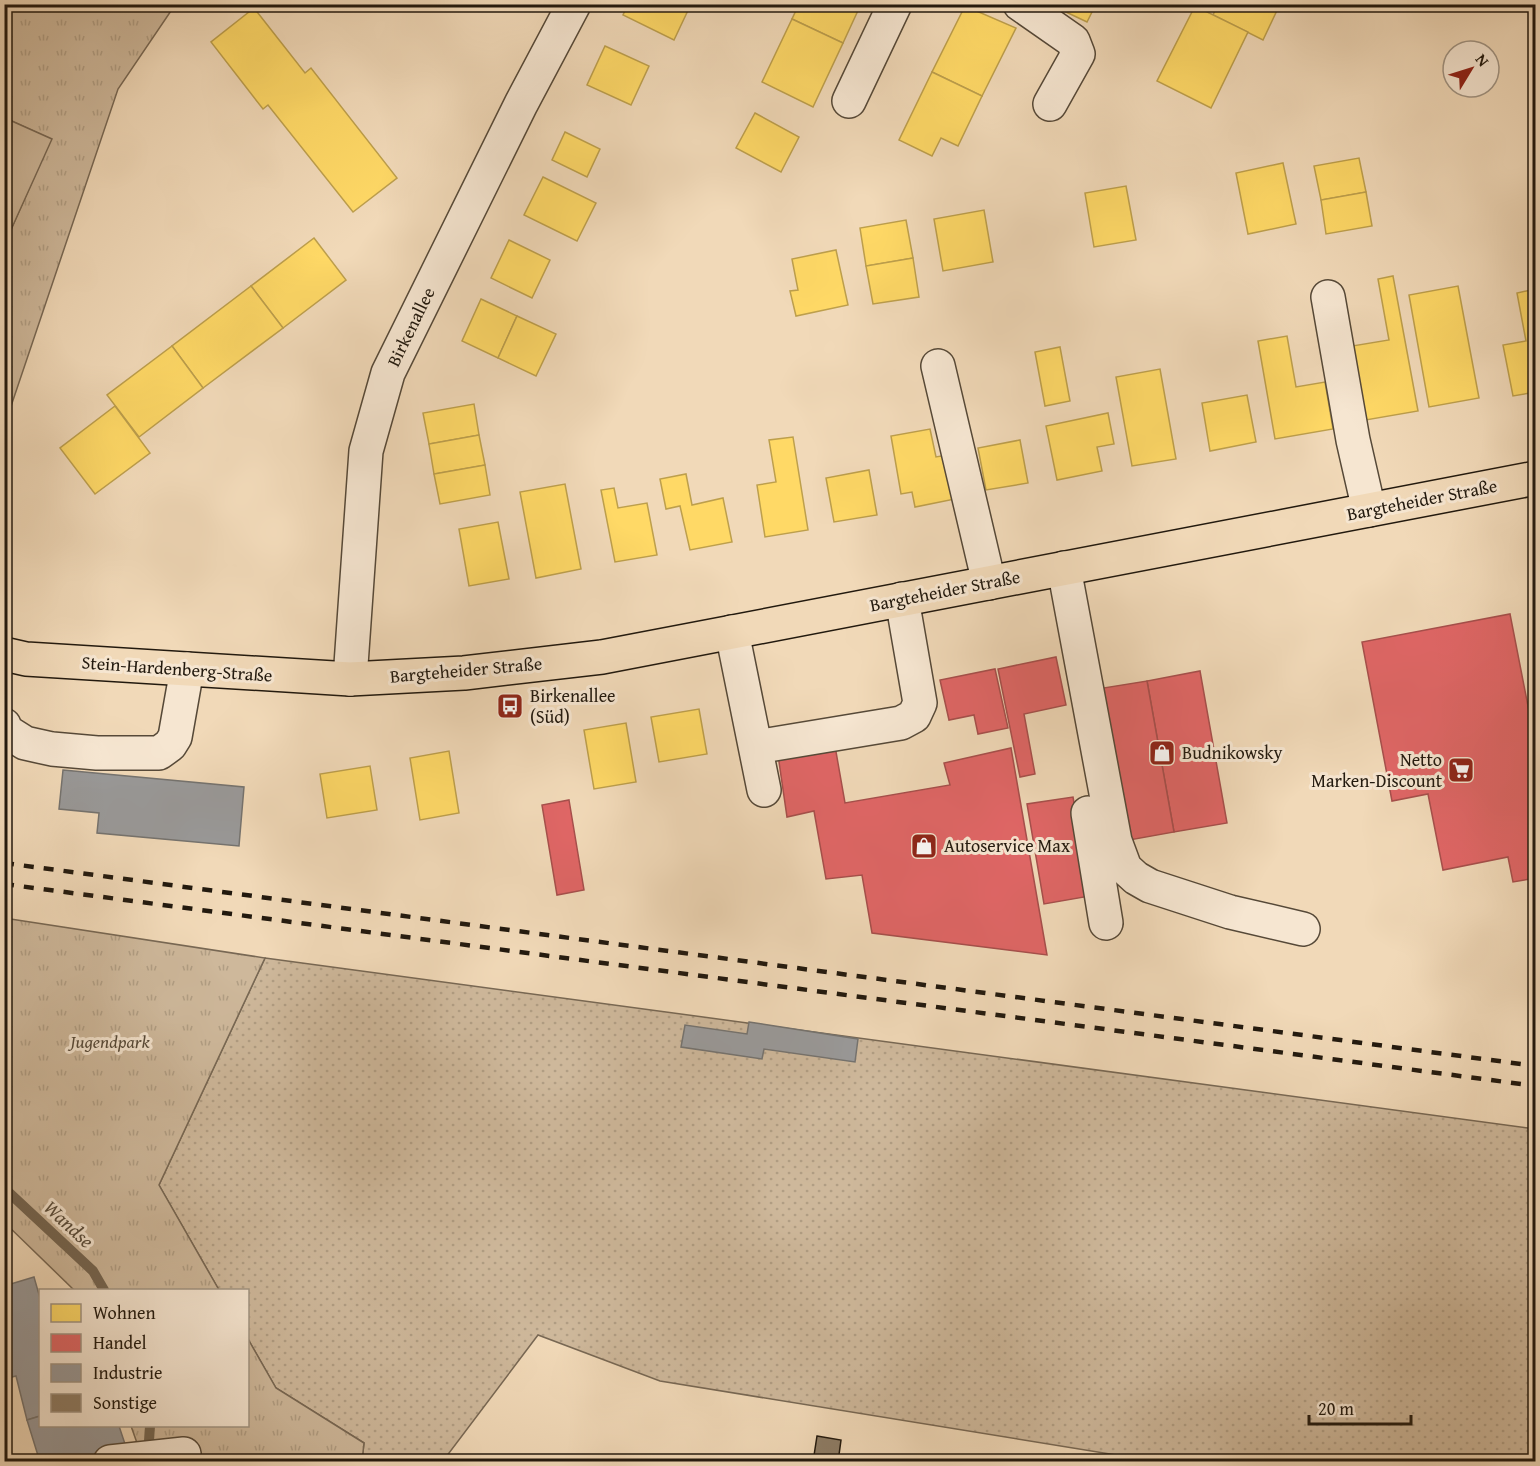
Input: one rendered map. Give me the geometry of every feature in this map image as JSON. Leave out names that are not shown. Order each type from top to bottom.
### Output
[{"type":"main road","name":"Bargteheider Straße","points":[[350,679],[464,673],[602,657],[1536,478]]},
{"type":"main road","name":"Stein-Hardenberg-Straße","points":[[4,654],[27,659],[350,679]]},
{"type":"street","name":"Birkenallee","points":[[350,679],[366,451],[388,373],[521,104],[574,4]]},
{"type":"street","points":[[849,101],[895,4]]},
{"type":"street","points":[[1020,4],[1073,41],[1077,49],[1078,54],[1050,104]]},
{"type":"street","points":[[1328,297],[1353,440],[1369,510]]},
{"type":"street","points":[[938,366],[989,583]]},
{"type":"street","points":[[1056,570],[1106,923]]},
{"type":"street","points":[[1056,570],[1115,841],[1125,868],[1150,886],[1230,912],[1303,929]]},
{"type":"street","points":[[756,747],[901,723],[914,716],[920,703],[902,600]]},
{"type":"street","points":[[732,632],[764,790]]},
{"type":"street","points":[[4,725],[6,731],[25,743],[52,749],[97,753],[159,753],[176,737],[187,669]]},
{"type":"street","points":[[111,1461],[184,1455]]},
{"type":"green space","points":[[5,5],[175,5],[118,89],[5,424],[5,243],[51,139],[5,118]]},
{"type":"green space","points":[[5,118],[52,139],[5,243]]},
{"type":"green space","name":"Jugendpark","points":[[4,918],[265,958],[159,1185],[218,1289],[73,1289],[5,1223]]},
{"type":"green space","points":[[265,958],[1535,1129],[1535,1461],[1153,1461],[660,1381],[538,1335],[443,1461],[362,1461],[364,1443],[276,1388],[249,1341],[249,1289],[218,1289],[159,1185]]},
{"type":"green space","points":[[249,1341],[276,1388],[364,1443],[362,1461],[138,1461],[137,1443],[131,1427],[249,1427]]},
{"type":"building: Wohnen","points":[[628,4],[691,4],[674,40],[623,15]]},
{"type":"building: Wohnen","points":[[799,4],[861,4],[843,43],[792,19]]},
{"type":"building: Wohnen","points":[[1049,4],[1096,4],[1087,22]]},
{"type":"building: Wohnen","points":[[1218,4],[1280,4],[1263,40],[1213,15]]},
{"type":"building: Wohnen","points":[[965,6],[1016,28],[982,96],[932,72]]},
{"type":"building: Wohnen","points":[[1195,6],[1248,32],[1211,108],[1157,81]]},
{"type":"building: Wohnen","points":[[254,8],[305,73],[311,68],[397,178],[353,212],[268,105],[263,109],[211,42]]},
{"type":"building: Wohnen","points":[[792,19],[843,43],[813,107],[762,82]]},
{"type":"building: Wohnen","points":[[605,46],[649,66],[631,105],[587,85]]},
{"type":"building: Wohnen","points":[[932,72],[982,96],[958,146],[941,138],[932,156],[899,140]]},
{"type":"building: Wohnen","points":[[755,113],[799,137],[781,172],[736,148]]},
{"type":"building: Wohnen","points":[[565,132],[600,149],[587,177],[552,160]]},
{"type":"building: Wohnen","points":[[1359,158],[1366,192],[1321,200],[1314,166]]},
{"type":"building: Wohnen","points":[[1283,163],[1296,224],[1248,234],[1236,173]]},
{"type":"building: Wohnen","points":[[543,177],[596,203],[577,241],[524,215]]},
{"type":"building: Wohnen","points":[[1126,186],[1136,240],[1094,247],[1085,193]]},
{"type":"building: Wohnen","points":[[1366,192],[1372,226],[1326,234],[1321,200]]},
{"type":"building: Wohnen","points":[[984,210],[993,262],[943,271],[934,219]]},
{"type":"building: Wohnen","points":[[906,220],[913,258],[866,266],[860,228]]},
{"type":"building: Wohnen","points":[[314,238],[346,280],[283,328],[251,286]]},
{"type":"building: Wohnen","points":[[509,240],[550,260],[532,298],[491,278]]},
{"type":"building: Wohnen","points":[[836,250],[848,305],[796,316],[790,291],[798,290],[792,259]]},
{"type":"building: Wohnen","points":[[913,258],[919,297],[873,304],[866,266]]},
{"type":"building: Wohnen","points":[[1393,276],[1418,411],[1360,421],[1346,347],[1389,340],[1378,279]]},
{"type":"building: Wohnen","points":[[251,286],[283,328],[203,388],[172,346]]},
{"type":"building: Wohnen","points":[[1458,286],[1479,398],[1429,407],[1409,295]]},
{"type":"building: Wohnen","points":[[1536,289],[1536,392],[1513,396],[1503,345],[1526,341],[1517,293]]},
{"type":"building: Wohnen","points":[[481,299],[517,316],[498,358],[462,341]]},
{"type":"building: Wohnen","points":[[517,316],[556,334],[536,376],[498,358]]},
{"type":"building: Wohnen","points":[[1287,336],[1296,387],[1325,382],[1333,429],[1275,439],[1258,341]]},
{"type":"building: Wohnen","points":[[172,346],[203,388],[139,437],[107,395]]},
{"type":"building: Wohnen","points":[[1060,347],[1070,401],[1045,406],[1035,352]]},
{"type":"building: Wohnen","points":[[1160,369],[1176,459],[1132,466],[1116,377]]},
{"type":"building: Wohnen","points":[[1247,395],[1256,442],[1210,451],[1202,403]]},
{"type":"building: Wohnen","points":[[474,404],[479,435],[429,444],[423,413]]},
{"type":"building: Wohnen","points":[[115,406],[150,453],[95,494],[60,448]]},
{"type":"building: Wohnen","points":[[1108,413],[1114,444],[1097,447],[1102,471],[1057,480],[1046,426]]},
{"type":"building: Wohnen","points":[[930,429],[936,457],[947,455],[955,499],[915,507],[912,492],[901,494],[891,436]]},
{"type":"building: Wohnen","points":[[479,435],[485,465],[434,474],[429,444]]},
{"type":"building: Wohnen","points":[[793,437],[808,530],[765,537],[757,485],[776,482],[769,440]]},
{"type":"building: Wohnen","points":[[1020,440],[1028,483],[986,490],[978,448]]},
{"type":"building: Wohnen","points":[[485,465],[490,495],[440,504],[434,474]]},
{"type":"building: Wohnen","points":[[869,470],[877,515],[834,522],[826,478]]},
{"type":"building: Wohnen","points":[[686,474],[692,505],[723,498],[732,542],[690,550],[680,506],[666,509],[660,479]]},
{"type":"building: Wohnen","points":[[565,484],[581,569],[536,578],[520,492]]},
{"type":"building: Wohnen","points":[[614,488],[618,508],[647,503],[657,555],[615,562],[601,490]]},
{"type":"building: Wohnen","points":[[498,522],[509,579],[469,586],[459,529]]},
{"type":"building: Wohnen","points":[[699,709],[707,754],[659,762],[651,717]]},
{"type":"building: Wohnen","points":[[626,723],[636,782],[594,789],[584,730]]},
{"type":"building: Wohnen","points":[[449,751],[459,813],[420,820],[410,758]]},
{"type":"building: Wohnen","points":[[370,766],[377,810],[327,818],[320,774]]},
{"type":"building: Handel","name":"Netto Marken-Discount","points":[[1510,614],[1536,747],[1536,878],[1513,882],[1508,857],[1443,870],[1428,794],[1392,801],[1362,642]]},
{"type":"building: Handel","points":[[1056,657],[1066,705],[1024,714],[1035,774],[1020,777],[998,669]]},
{"type":"building: Handel","points":[[995,669],[1008,728],[978,734],[974,715],[949,720],[940,680]]},
{"type":"building: Handel","points":[[1200,671],[1227,823],[1174,832],[1147,681]]},
{"type":"building: Handel","points":[[1147,681],[1174,832],[1124,841],[1097,689]]},
{"type":"building: Handel","name":"Autoservice Max","points":[[835,746],[845,803],[950,785],[944,763],[1011,748],[1047,955],[872,933],[862,875],[826,879],[814,811],[787,817],[778,755]]},
{"type":"building: Handel","points":[[1073,797],[1090,896],[1044,904],[1027,804]]},
{"type":"building: Handel","points":[[569,800],[584,890],[557,895],[542,805]]},
{"type":"building: Industrie","points":[[63,770],[244,787],[239,846],[97,833],[99,813],[59,809]]},
{"type":"building: Industrie","points":[[749,1022],[858,1039],[855,1062],[764,1049],[762,1059],[681,1047],[685,1025],[747,1034]]},
{"type":"building: Industrie","points":[[34,1277],[39,1294],[39,1416],[27,1420],[16,1376],[4,1379],[4,1286]]},
{"type":"building: Industrie","points":[[39,1416],[39,1427],[119,1427],[126,1447],[80,1462],[40,1462],[27,1420]]},
{"type":"building: Sonstige","points":[[817,1436],[841,1440],[838,1462],[813,1462]]},
{"type":"waterway","name":"Wandse","points":[[4,1188],[93,1271],[103,1289]]},
{"type":"waterway","name":"Wandse","points":[[148,1455],[150,1427]]},
{"type":"railway","points":[[4,863],[1536,1066]]},
{"type":"railway","points":[[4,884],[1536,1086]]},
{"type":"place","name":"Birkenallee (Süd)","points":[[510,706]]},
{"type":"place","name":"Budnikowsky","points":[[1162,753]]},
{"type":"place","name":"Netto Marken-Discount","points":[[1461,770]]},
{"type":"place","name":"Autoservice Max","points":[[924,846]]}]
